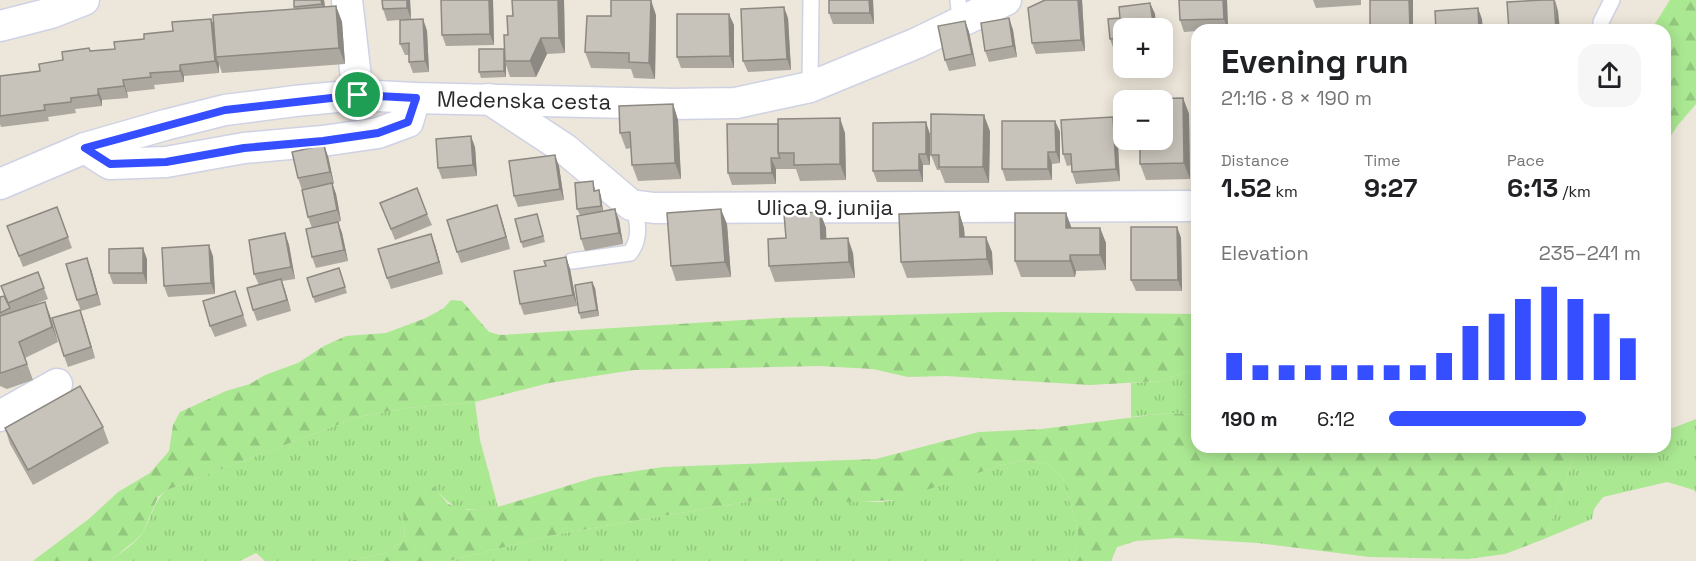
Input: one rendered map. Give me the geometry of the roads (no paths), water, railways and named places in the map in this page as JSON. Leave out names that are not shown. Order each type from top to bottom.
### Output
[{"type":"street","points":[[0,26],[51,13],[84,0]]},
{"type":"street","points":[[347,0],[358,95]]},
{"type":"street","name":"Medenska cesta","points":[[0,184],[85,148],[225,110],[358,95],[673,104],[736,103],[810,87],[918,43],[959,10],[1005,0]]},
{"type":"street","points":[[85,148],[110,164],[166,162],[244,148],[323,141],[378,133],[408,122],[416,98]]},
{"type":"street","points":[[489,99],[565,149],[631,205]]},
{"type":"street","name":"Ulica 9. junija","points":[[631,205],[654,208],[1191,206]]},
{"type":"street","points":[[0,416],[57,384]]},
{"type":"lane","points":[[810,87],[811,0]]},
{"type":"lane","points":[[1601,22],[1612,0]]},
{"type":"lane","points":[[572,261],[630,253],[635,247],[637,236],[637,216],[631,205]]}]
